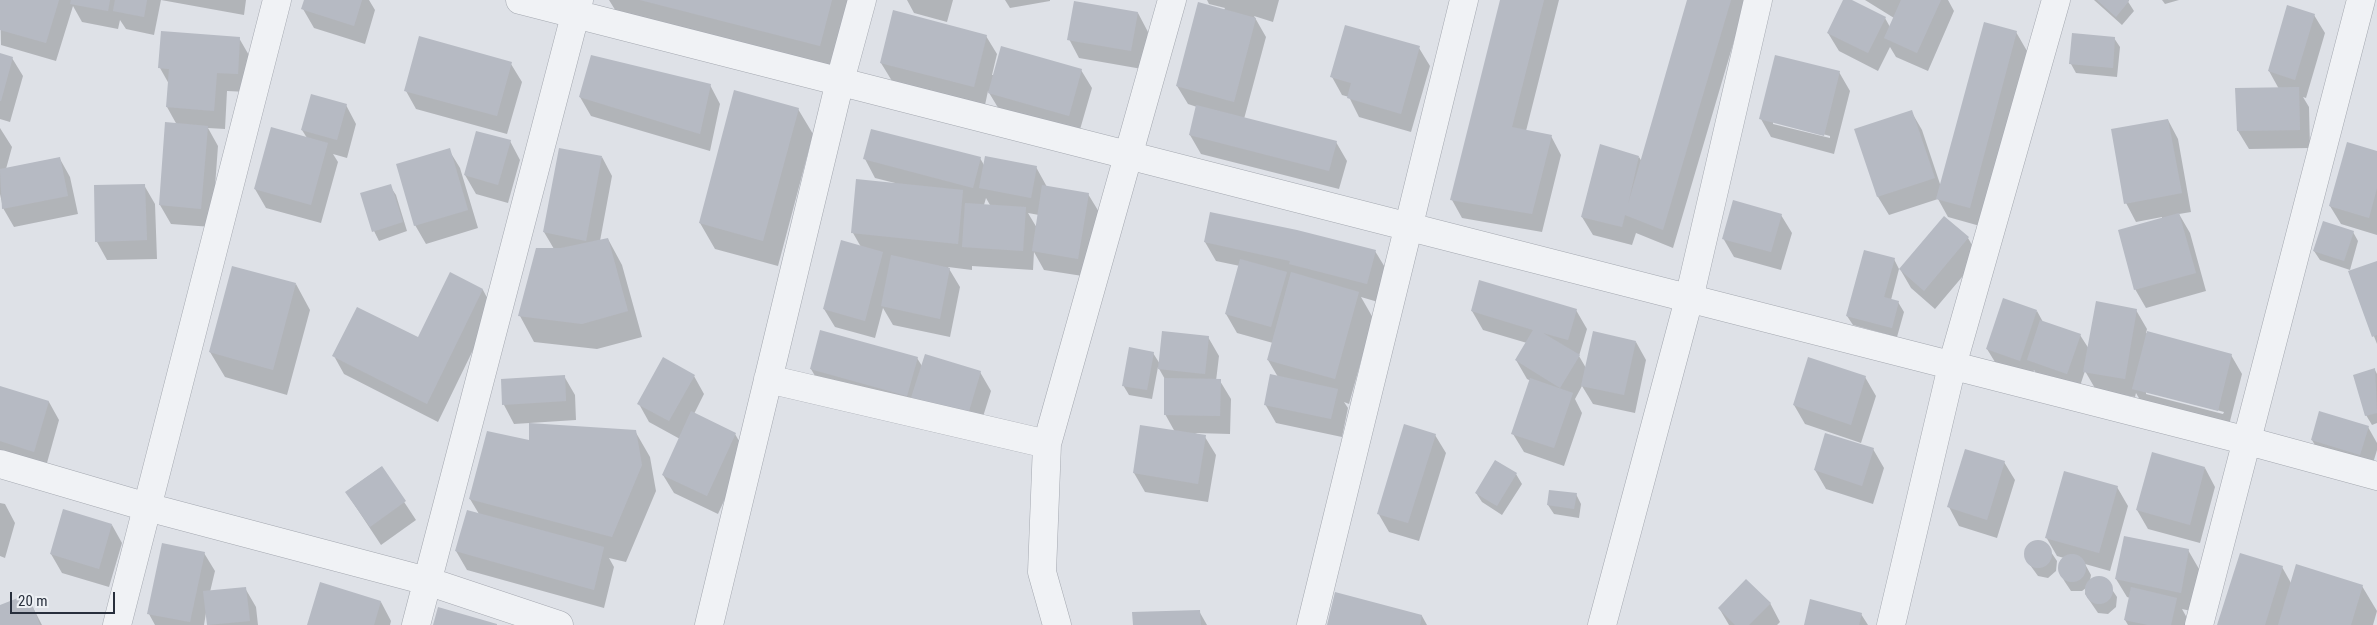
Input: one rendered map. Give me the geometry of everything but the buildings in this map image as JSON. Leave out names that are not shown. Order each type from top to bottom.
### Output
[{"type":"street","points":[[117,625],[277,0]]},
{"type":"street","points":[[520,0],[577,7],[840,81],[2248,441],[2377,476]]},
{"type":"street","points":[[709,625],[840,81],[862,0]]},
{"type":"street","points":[[1057,625],[1042,572],[1047,444],[1172,0]]},
{"type":"street","points":[[1311,625],[1464,0]]},
{"type":"street","points":[[1602,625],[1689,299],[1758,0]]},
{"type":"street","points":[[1891,625],[1952,366],[2056,0]]},
{"type":"street","points":[[2200,625],[2361,0]]},
{"type":"street","points":[[416,625],[577,7]]},
{"type":"street","points":[[768,379],[1047,444]]},
{"type":"street","points":[[0,464],[147,507],[428,581],[559,625]]}]
